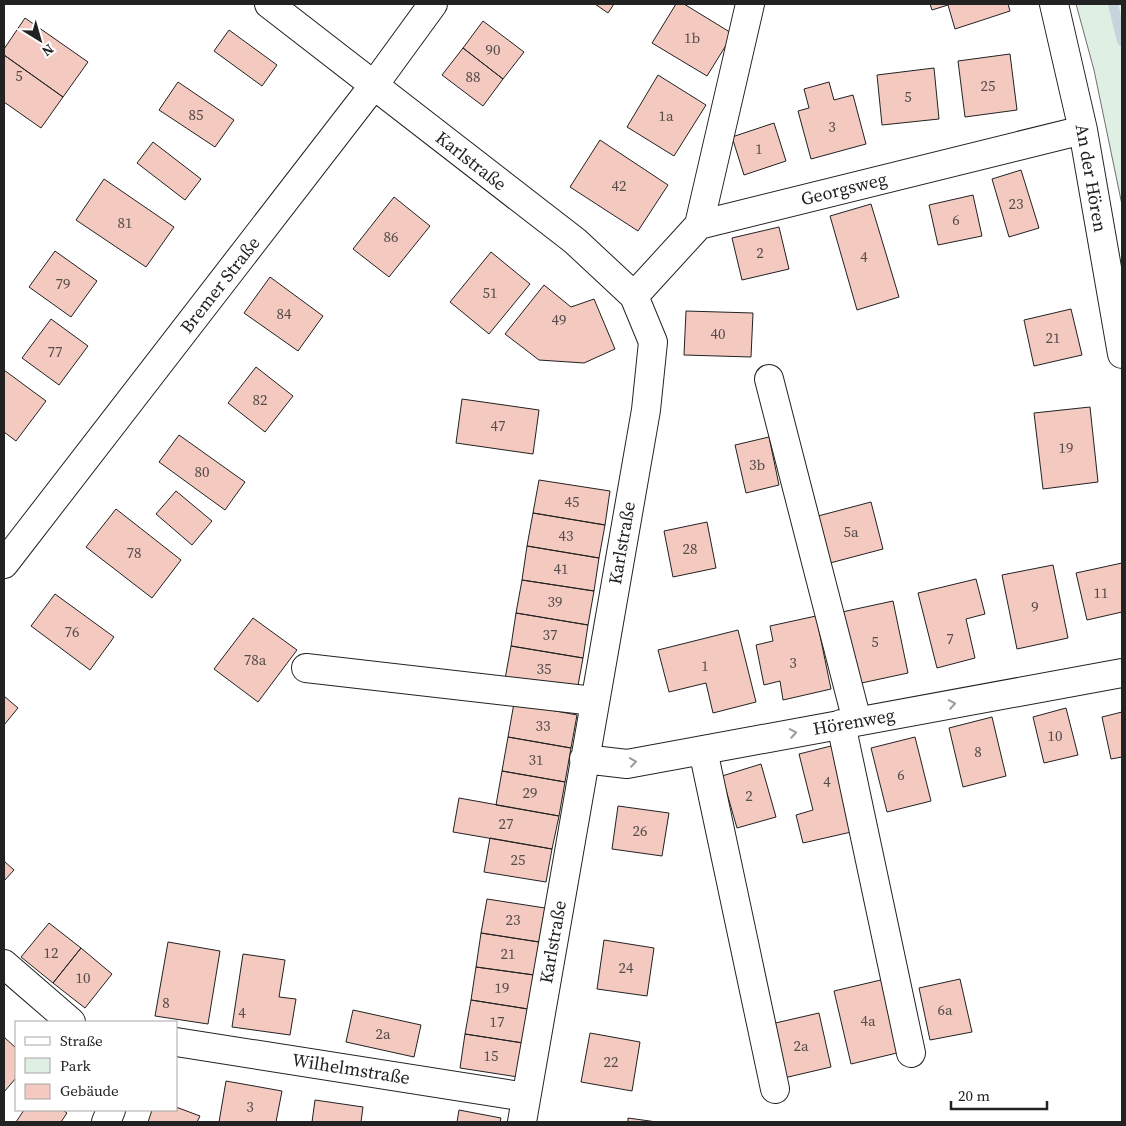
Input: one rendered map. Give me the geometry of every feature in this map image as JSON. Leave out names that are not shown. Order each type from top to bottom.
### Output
[{"type":"street","name":"Karlstraße","points":[[269,4],[575,241],[634,296],[653,342],[646,410],[524,1109]]},
{"type":"street","name":"Bremer Straße","points":[[4,564],[374,86],[433,4]]},
{"type":"street","points":[[634,296],[699,224],[750,4]]},
{"type":"street","name":"An der Hören","points":[[1054,4],[1083,130],[1122,354]]},
{"type":"street","name":"Georgsweg","points":[[699,224],[1083,130]]},
{"type":"street","points":[[769,380],[849,723],[911,1053]]},
{"type":"street","points":[[306,668],[594,701]]},
{"type":"street","name":"Hörenweg","points":[[584,759],[627,764],[1122,673]]},
{"type":"street","points":[[703,750],[774,1090]]},
{"type":"street","points":[[4,964],[71,1021]]},
{"type":"street","name":"Wilhelmstraße","points":[[178,1042],[524,1109]]},
{"type":"green space","points":[[1076,4],[1122,4],[1122,205],[1094,70]]},
{"type":"building","points":[[595,4],[614,4],[608,13]]},
{"type":"building","points":[[676,4],[684,4],[733,34],[707,76],[652,43]]},
{"type":"building","points":[[930,4],[1008,4],[1010,11],[955,29],[948,5],[932,10]]},
{"type":"building","points":[[25,18],[88,62],[63,97],[4,55],[4,49]]},
{"type":"building","points":[[483,21],[524,52],[503,79],[463,48]]},
{"type":"building","points":[[229,30],[277,65],[262,86],[214,51]]},
{"type":"building","points":[[463,48],[503,79],[483,106],[442,75]]},
{"type":"building","points":[[1010,54],[1017,110],[965,117],[958,61]]},
{"type":"building","points":[[4,55],[63,97],[41,128],[4,102]]},
{"type":"building","points":[[934,68],[939,119],[882,125],[877,75]]},
{"type":"building","points":[[658,75],[706,105],[674,156],[627,127]]},
{"type":"building","points":[[178,82],[234,120],[215,147],[159,110]]},
{"type":"building","points":[[829,82],[834,100],[853,95],[866,144],[811,159],[798,111],[809,108],[804,89]]},
{"type":"building","points":[[774,123],[786,161],[744,175],[732,137]]},
{"type":"building","points":[[600,140],[668,185],[638,231],[570,187]]},
{"type":"building","points":[[153,142],[201,179],[185,200],[137,163]]},
{"type":"building","points":[[1021,170],[1039,228],[1009,237],[992,179]]},
{"type":"building","points":[[104,179],[174,227],[146,267],[76,220]]},
{"type":"building","points":[[973,195],[982,236],[938,245],[929,205]]},
{"type":"building","points":[[394,197],[430,226],[389,277],[353,249]]},
{"type":"building","points":[[871,204],[899,297],[857,310],[830,216]]},
{"type":"building","points":[[779,227],[789,269],[742,280],[732,238]]},
{"type":"building","points":[[55,251],[97,281],[71,317],[29,287]]},
{"type":"building","points":[[491,252],[530,284],[489,334],[450,302]]},
{"type":"building","points":[[270,277],[323,316],[298,351],[244,313]]},
{"type":"building","points":[[544,285],[571,307],[594,299],[615,349],[584,363],[539,360],[505,334]]},
{"type":"building","points":[[1071,309],[1082,355],[1034,366],[1024,320]]},
{"type":"building","points":[[686,311],[753,313],[751,357],[684,355]]},
{"type":"building","points":[[51,319],[88,346],[59,385],[22,358]]},
{"type":"building","points":[[256,367],[293,396],[265,432],[228,403]]},
{"type":"building","points":[[4,370],[46,401],[16,441],[4,432]]},
{"type":"building","points":[[462,399],[539,410],[533,454],[456,443]]},
{"type":"building","points":[[1090,407],[1098,482],[1043,489],[1034,413]]},
{"type":"building","points":[[179,435],[245,482],[225,510],[159,462]]},
{"type":"building","points":[[769,437],[779,485],[746,493],[735,445]]},
{"type":"building","points":[[539,480],[610,491],[605,525],[533,513]]},
{"type":"building","points":[[176,491],[212,521],[192,545],[156,514]]},
{"type":"building","points":[[871,502],[883,549],[830,563],[818,516]]},
{"type":"building","points":[[116,509],[181,560],[152,598],[86,547]]},
{"type":"building","points":[[533,513],[605,525],[599,558],[527,546]]},
{"type":"building","points":[[707,522],[716,568],[673,577],[664,531]]},
{"type":"building","points":[[527,546],[599,558],[594,591],[522,580]]},
{"type":"building","points":[[1122,563],[1122,612],[1087,620],[1076,573]]},
{"type":"building","points":[[1053,565],[1068,638],[1017,649],[1002,575]]},
{"type":"building","points":[[976,579],[985,614],[966,619],[975,658],[937,668],[918,593]]},
{"type":"building","points":[[522,580],[594,591],[588,625],[516,613]]},
{"type":"building","points":[[55,594],[114,637],[90,670],[31,626]]},
{"type":"building","points":[[893,601],[908,673],[857,684],[842,612]]},
{"type":"building","points":[[516,613],[588,625],[583,658],[511,646]]},
{"type":"building","points":[[816,616],[831,689],[783,700],[780,681],[764,685],[756,645],[773,641],[770,626]]},
{"type":"building","points":[[253,618],[297,650],[258,702],[214,669]]},
{"type":"building","points":[[738,630],[756,702],[713,713],[706,683],[669,692],[658,650]]},
{"type":"building","points":[[511,646],[583,658],[577,691],[505,679]]},
{"type":"building","points":[[4,696],[18,708],[4,725]]},
{"type":"building","points":[[514,703],[577,715],[571,748],[508,737]]},
{"type":"building","points":[[1066,708],[1078,755],[1044,763],[1033,717]]},
{"type":"building","points":[[1122,712],[1122,757],[1111,759],[1102,717]]},
{"type":"building","points":[[992,717],[1006,776],[963,787],[949,728]]},
{"type":"building","points":[[508,737],[571,748],[565,782],[502,771]]},
{"type":"building","points":[[915,737],[931,801],[887,812],[871,748]]},
{"type":"building","points":[[839,744],[860,830],[803,843],[796,815],[813,810],[799,754]]},
{"type":"building","points":[[761,764],[776,817],[737,828],[722,776]]},
{"type":"building","points":[[502,771],[565,782],[559,816],[496,805]]},
{"type":"building","points":[[459,798],[559,816],[552,849],[453,832]]},
{"type":"building","points":[[618,806],[669,813],[662,856],[612,849]]},
{"type":"building","points":[[490,838],[552,849],[546,882],[484,872]]},
{"type":"building","points":[[4,861],[14,870],[4,881]]},
{"type":"building","points":[[487,899],[545,908],[539,942],[481,933]]},
{"type":"building","points":[[49,923],[81,948],[53,983],[21,957]]},
{"type":"building","points":[[481,933],[539,942],[534,975],[476,967]]},
{"type":"building","points":[[604,940],[654,948],[647,996],[597,989]]},
{"type":"building","points":[[168,942],[220,951],[208,1024],[155,1016]]},
{"type":"building","points":[[81,948],[112,974],[85,1008],[53,983]]},
{"type":"building","points":[[243,954],[285,960],[279,997],[296,999],[290,1035],[232,1027]]},
{"type":"building","points":[[476,967],[534,975],[528,1009],[471,1000]]},
{"type":"building","points":[[885,979],[901,1052],[851,1064],[834,991]]},
{"type":"building","points":[[960,979],[972,1032],[930,1040],[919,988]]},
{"type":"building","points":[[471,1000],[528,1009],[523,1043],[465,1034]]},
{"type":"building","points":[[353,1010],[421,1025],[414,1057],[346,1042]]},
{"type":"building","points":[[819,1013],[831,1067],[784,1078],[771,1024]]},
{"type":"building","points":[[590,1033],[640,1042],[632,1091],[581,1082]]},
{"type":"building","points":[[465,1034],[523,1043],[518,1077],[460,1068]]},
{"type":"building","points":[[4,1037],[15,1047],[15,1079],[4,1092]]},
{"type":"building","points":[[226,1081],[282,1091],[276,1122],[219,1122]]},
{"type":"building","points":[[315,1100],[363,1107],[361,1122],[312,1122]]},
{"type":"building","points":[[178,1108],[200,1116],[197,1122],[148,1122],[152,1111],[178,1111]]},
{"type":"building","points":[[459,1110],[501,1118],[500,1122],[457,1122]]},
{"type":"building","points":[[23,1111],[64,1111],[67,1113],[61,1122],[16,1122]]},
{"type":"building","points":[[628,1118],[657,1122],[628,1122]]},
{"type":"waterway","points":[[1113,4],[1122,41]]}]
